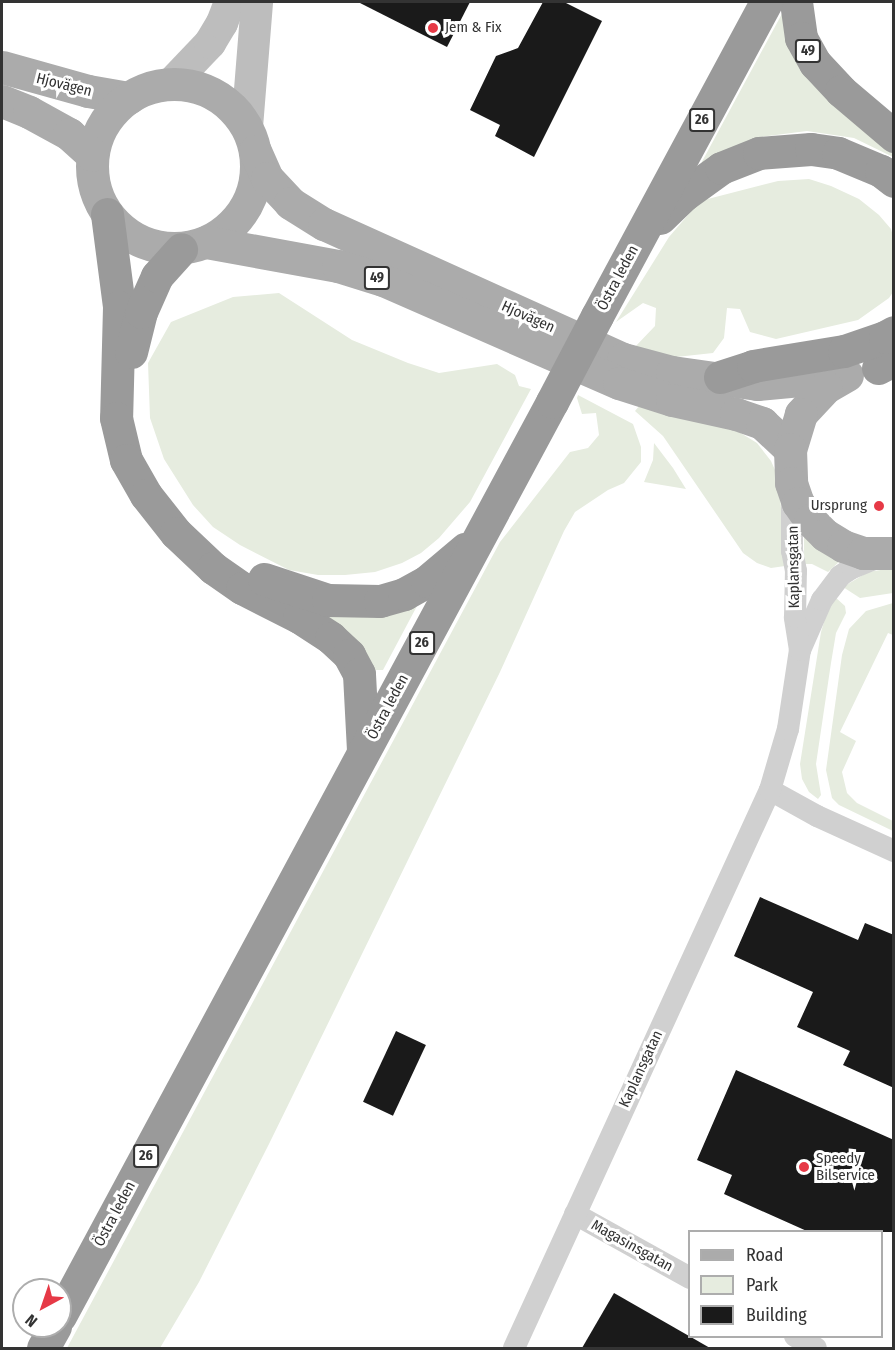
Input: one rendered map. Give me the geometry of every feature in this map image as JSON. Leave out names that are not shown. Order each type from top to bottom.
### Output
[{"type":"highway","name":"Östra leden","points":[[72,1294],[766,2]]},
{"type":"highway","name":"49","points":[[796,2],[801,38],[815,63],[841,91],[894,136]]},
{"type":"highway","points":[[639,238],[704,179],[721,168],[759,153],[811,149],[838,153],[860,161],[894,180]]},
{"type":"highway","points":[[107,214],[119,307],[116,418],[126,460],[146,495],[176,533],[213,568],[242,588],[299,617],[331,638],[349,655],[359,674],[363,751]]},
{"type":"highway","points":[[194,245],[158,276],[141,312],[132,345],[130,380],[132,419],[143,458],[159,488],[187,525],[224,558],[249,574],[300,593],[328,600],[356,602],[380,601],[404,594],[442,570],[480,535]]},
{"type":"highway","points":[[720,377],[753,366],[844,351],[894,332]]},
{"type":"main road","name":"Hjovägen","points":[[2,67],[88,91],[128,98]]},
{"type":"main road","name":"49","points":[[194,245],[160,248],[140,241],[122,230],[107,214],[97,196],[92,176],[92,155],[105,123],[111,113],[128,98],[148,88],[171,84],[194,86],[215,95],[233,109],[251,139]]},
{"type":"main road","points":[[2,101],[29,112],[69,134],[92,155]]},
{"type":"main road","points":[[194,245],[226,231],[241,215],[252,195],[256,173],[251,139]]},
{"type":"main road","name":"Hjovägen","points":[[251,139],[267,178],[290,203],[335,229],[623,359],[672,372],[757,384],[844,376]]},
{"type":"main road","name":"Hjovägen","points":[[194,245],[338,266],[383,280],[619,383],[672,400],[736,414],[762,423],[790,449]]},
{"type":"main road","points":[[888,366],[844,376],[812,399],[794,431],[790,449],[791,483],[798,503],[825,535],[853,549],[889,554]]},
{"type":"street","points":[[171,84],[210,43],[222,23],[230,2]]},
{"type":"street","points":[[251,139],[257,2]]},
{"type":"street","name":"Kaplansgatan","points":[[791,483],[792,551],[796,571],[795,617],[800,650]]},
{"type":"street","name":"Kaplansgatan","points":[[514,1348],[770,790],[788,729],[800,650],[822,600],[840,576],[852,568],[889,554]]},
{"type":"street","points":[[770,790],[817,816],[894,851]]},
{"type":"street","name":"Magasinsgatan","points":[[575,1214],[688,1277]]},
{"type":"street","points":[[798,1338],[816,1348]]},
{"type":"green space","points":[[784,10],[893,149],[893,157],[854,138],[807,131],[760,137],[698,169]]},
{"type":"green space","points":[[809,179],[859,199],[879,215],[891,229],[893,292],[889,298],[858,320],[776,339],[750,332],[740,309],[727,308],[724,338],[713,353],[676,357],[634,348],[655,326],[656,308],[643,303],[616,322],[669,237],[700,201],[778,181]]},
{"type":"green space","points":[[279,293],[352,340],[408,363],[439,373],[497,364],[515,375],[519,386],[531,389],[470,502],[439,538],[421,553],[402,563],[375,572],[345,575],[318,575],[289,570],[240,545],[213,527],[193,505],[164,459],[150,418],[148,363],[171,322],[233,297]]},
{"type":"green space","points":[[578,395],[633,424],[641,447],[641,462],[624,483],[608,490],[575,512],[564,531],[500,672],[269,1144],[199,1282],[160,1348],[67,1348],[500,542],[570,452],[588,448],[599,435],[596,413],[582,414]]},
{"type":"green space","points":[[640,405],[739,432],[757,443],[771,461],[779,479],[785,566],[771,568],[757,563],[743,553],[663,436],[635,411]]},
{"type":"green space","points":[[654,443],[686,489],[644,482],[653,460]]},
{"type":"green space","points":[[804,534],[841,560],[828,572],[812,564],[804,564]]},
{"type":"green space","points":[[893,568],[893,593],[860,598],[843,587],[868,572]]},
{"type":"green space","points":[[835,597],[845,606],[846,613],[836,633],[831,663],[816,764],[821,795],[818,799],[809,792],[802,779],[800,764],[821,632],[828,609]]},
{"type":"green space","points":[[414,602],[417,606],[383,670],[375,670],[365,653],[311,606]]},
{"type":"green space","points":[[893,603],[893,635],[888,633],[840,732],[856,741],[842,772],[847,793],[857,803],[893,821],[893,831],[839,805],[832,798],[826,770],[842,655],[849,629],[866,611]]},
{"type":"building","name":"Jem & Fix","points":[[358,2],[470,2],[447,47]]},
{"type":"building","points":[[543,2],[564,2],[602,21],[534,157],[495,136],[500,125],[470,110],[496,56],[518,48]]},
{"type":"building","points":[[760,897],[858,940],[865,923],[894,935],[894,1088],[843,1065],[850,1051],[797,1027],[813,992],[734,956]]},
{"type":"building","points":[[396,1031],[426,1045],[393,1116],[363,1102]]},
{"type":"building","name":"Speedy Bilservice","points":[[736,1070],[894,1140],[894,1232],[805,1230],[724,1194],[732,1175],[697,1160]]},
{"type":"building","points":[[614,1293],[688,1335],[688,1338],[693,1338],[710,1348],[582,1348]]},
{"type":"place","name":"Jem & Fix","points":[[433,28]]},
{"type":"place","name":"Ursprung","points":[[879,506]]},
{"type":"place","name":"Speedy Bilservice","points":[[804,1167]]}]
